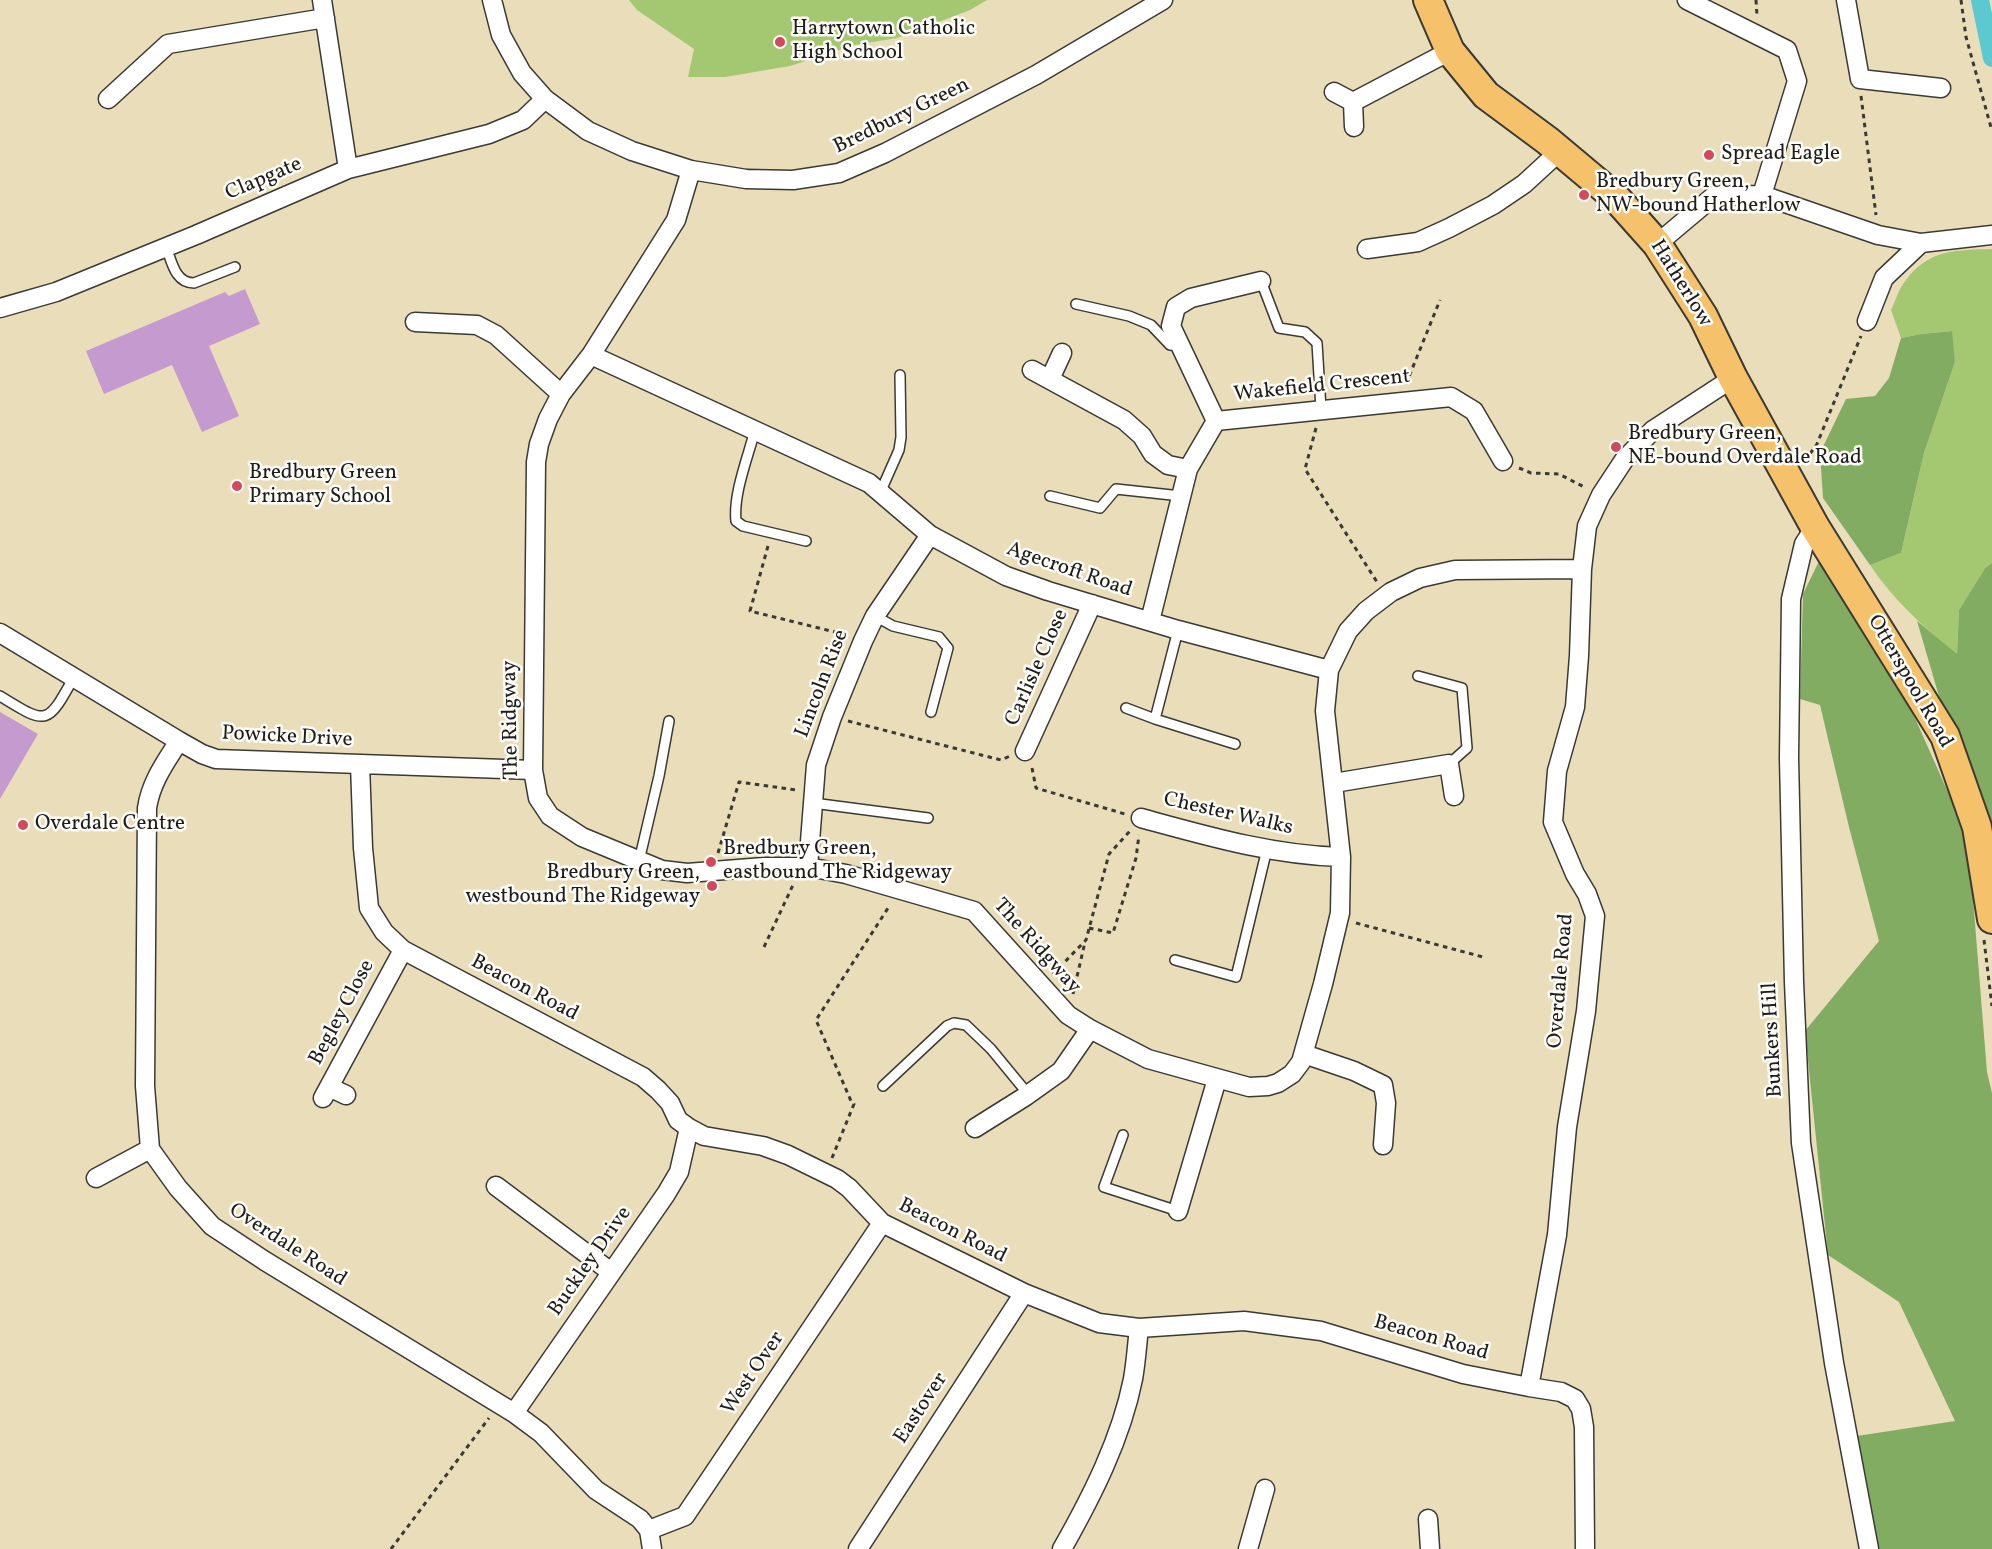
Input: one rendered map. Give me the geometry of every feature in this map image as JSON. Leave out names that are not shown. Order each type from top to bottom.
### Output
[{"type":"main road","name":"Hatherlow","points":[[1428,0],[1450,51],[1486,95],[1560,151],[1616,198],[1657,244],[1703,316],[1733,378],[1815,527]]},
{"type":"main road","name":"Otterspool Road","points":[[1815,527],[1946,736],[1977,827],[1988,927]]},
{"type":"street","points":[[322,0],[348,169]]},
{"type":"street","name":"Bredbury Green","points":[[492,0],[501,34],[522,74],[545,99],[588,131],[632,151],[691,170],[746,179],[793,180],[839,173],[885,153],[1035,75],[1163,0]]},
{"type":"street","points":[[1687,0],[1787,50],[1797,81],[1762,195]]},
{"type":"street","points":[[1846,0],[1860,79],[1941,88]]},
{"type":"street","points":[[108,99],[168,44],[325,18]]},
{"type":"street","points":[[1353,102],[1450,51]]},
{"type":"street","points":[[1334,92],[1353,102]]},
{"type":"street","name":"Clapgate","points":[[0,308],[56,292],[348,169],[489,134],[523,120],[545,99]]},
{"type":"street","points":[[1353,102],[1354,127]]},
{"type":"street","points":[[1368,249],[1418,242],[1449,228],[1493,205],[1524,184],[1560,151]]},
{"type":"street","name":"The Ridgway","points":[[691,170],[676,220],[591,355],[561,394],[548,419],[539,444],[535,470],[533,770],[538,798],[550,816],[582,837],[639,861],[674,872],[804,867],[846,874],[974,911],[1068,1015],[1090,1029],[1148,1059],[1249,1087],[1268,1086],[1292,1074],[1304,1054],[1332,949],[1340,908],[1341,857],[1325,711],[1329,670],[1348,631],[1366,611],[1386,596],[1420,578],[1455,570],[1581,569]]},
{"type":"street","points":[[1657,244],[1714,196],[1762,195],[1878,235],[1921,243],[1992,235]]},
{"type":"street","points":[[1867,321],[1884,279],[1921,243]]},
{"type":"street","points":[[1216,421],[1171,326],[1176,307],[1191,298],[1261,281]]},
{"type":"street","points":[[415,322],[477,325],[496,335],[561,394]]},
{"type":"street","points":[[1050,379],[1062,353]]},
{"type":"street","name":"Agecroft Road","points":[[591,355],[868,483],[930,535],[1006,576],[1178,630],[1329,670]]},
{"type":"street","points":[[1032,370],[1124,420],[1142,436],[1153,454],[1168,465],[1188,469]]},
{"type":"street","name":"Overdale Road","points":[[1528,1387],[1557,1235],[1567,1127],[1586,1011],[1594,916],[1587,894],[1575,874],[1552,822],[1557,771],[1575,707],[1581,569],[1587,526],[1601,495],[1624,460],[1653,430],[1733,378]]},
{"type":"street","name":"Wakefield Crescent","points":[[1150,621],[1188,469],[1216,421],[1451,397],[1474,411],[1503,461]]},
{"type":"street","name":"Bunkers Hill","points":[[1815,527],[1804,544],[1791,598],[1789,758],[1794,982],[1801,1143],[1834,1363],[1869,1549]]},
{"type":"street","name":"Lincoln Rise","points":[[804,867],[816,765],[832,717],[875,616],[930,535]]},
{"type":"street","name":"Carlisle Close","points":[[1025,751],[1092,604]]},
{"type":"street","name":"Powicke Drive","points":[[0,633],[179,741],[216,759],[533,770]]},
{"type":"street","points":[[96,1178],[150,1149],[145,1086],[147,808],[149,791],[179,741]]},
{"type":"street","name":"Beacon Road","points":[[360,764],[363,848],[369,908],[384,932],[403,950],[643,1077],[670,1103],[678,1120],[689,1128],[704,1136],[763,1146],[788,1155],[849,1188],[882,1223],[1024,1293],[1099,1323],[1139,1328],[1244,1321],[1282,1324],[1321,1331],[1463,1374],[1528,1387]]},
{"type":"street","points":[[1334,783],[1449,764],[1454,796]]},
{"type":"street","name":"Chester Walks","points":[[1141,818],[1238,845],[1315,856],[1341,857]]},
{"type":"street","name":"Begley Close","points":[[346,1095],[326,1093],[403,950]]},
{"type":"street","points":[[975,1128],[1061,1071],[1090,1029]]},
{"type":"street","points":[[1304,1054],[1354,1071],[1383,1085],[1386,1121],[1383,1145]]},
{"type":"street","points":[[1178,1211],[1218,1079]]},
{"type":"street","name":"Buckley Drive","points":[[507,1408],[611,1272],[679,1172],[689,1128]]},
{"type":"street","name":"Overdale Road","points":[[150,1149],[178,1188],[212,1226],[265,1261],[507,1408],[541,1433],[596,1490],[640,1519],[649,1530]]},
{"type":"street","points":[[496,1186],[611,1272]]},
{"type":"street","name":"West Over","points":[[649,1530],[685,1516],[882,1223]]},
{"type":"street","name":"Eastover","points":[[858,1549],[1024,1293]]},
{"type":"street","points":[[1062,1549],[1084,1510],[1106,1463],[1120,1424],[1133,1379],[1139,1328]]},
{"type":"street","points":[[1528,1387],[1561,1392],[1575,1399],[1581,1409],[1584,1427],[1585,1549]]},
{"type":"street","points":[[1248,1549],[1265,1489]]},
{"type":"street","points":[[1428,1519],[1431,1549]]},
{"type":"street","points":[[649,1530],[652,1549]]},
{"type":"lane","points":[[166,247],[180,279],[188,283],[194,283],[235,267]]},
{"type":"lane","points":[[1261,281],[1279,328],[1305,332],[1317,343],[1321,409]]},
{"type":"lane","points":[[1076,304],[1129,316],[1151,325],[1170,345],[1180,346]]},
{"type":"lane","points":[[880,493],[899,450],[902,437],[900,375]]},
{"type":"lane","points":[[754,430],[737,498],[736,520],[743,526],[806,542]]},
{"type":"lane","points":[[1050,496],[1100,508],[1116,489],[1181,496]]},
{"type":"lane","points":[[875,616],[894,626],[939,637],[948,648],[931,712]]},
{"type":"lane","points":[[1155,719],[1178,630]]},
{"type":"lane","points":[[1418,676],[1462,687],[1467,748],[1449,764]]},
{"type":"lane","points":[[0,696],[26,712],[39,717],[47,717],[54,711],[74,677]]},
{"type":"lane","points":[[1126,708],[1235,744]]},
{"type":"lane","points":[[639,861],[669,721]]},
{"type":"lane","points":[[813,798],[928,818]]},
{"type":"lane","points":[[1175,960],[1236,977],[1267,849]]},
{"type":"lane","points":[[883,1086],[947,1026],[961,1023],[966,1025],[991,1050],[1028,1094]]},
{"type":"lane","points":[[1123,1135],[1104,1187],[1178,1211]]},
{"type":"path","points":[[1961,0],[1966,37],[1992,131]]},
{"type":"path","points":[[1860,79],[1878,235]]},
{"type":"path","points":[[1407,401],[1406,385],[1440,300]]},
{"type":"path","points":[[1800,467],[1817,444],[1867,321]]},
{"type":"path","points":[[1321,409],[1305,469],[1386,596]]},
{"type":"path","points":[[1503,461],[1531,473],[1559,474],[1601,495]]},
{"type":"path","points":[[772,533],[750,611],[853,638]]},
{"type":"path","points":[[832,717],[1000,760],[1025,751],[1035,772],[1036,788],[1141,818]]},
{"type":"path","points":[[713,872],[739,782],[813,798]]},
{"type":"path","points":[[1068,1015],[1109,854],[1141,818]]},
{"type":"path","points":[[1089,928],[1113,933],[1136,858],[1141,818]]},
{"type":"path","points":[[764,947],[804,867]]},
{"type":"path","points":[[825,1173],[854,1104],[816,1020],[890,905],[894,887]]},
{"type":"path","points":[[1340,908],[1355,911],[1353,922],[1483,957]]},
{"type":"path","points":[[1988,927],[1992,1006]]},
{"type":"path","points":[[1041,986],[1086,940]]},
{"type":"path","points":[[391,1549],[507,1408]]},
{"type":"green space","name":"Harrytown Catholic High School","points":[[629,0],[987,0],[970,10],[897,38],[855,45],[790,66],[725,77],[688,77],[694,49],[637,10]]},
{"type":"green space","points":[[1992,249],[1992,563],[1985,568],[1959,610],[1957,655],[1899,602],[1870,565],[1901,553],[1924,453],[1955,362],[1951,331],[1901,338],[1891,310],[1899,290],[1924,262],[1955,251]]},
{"type":"green space","points":[[1952,331],[1955,362],[1924,453],[1901,553],[1870,565],[1823,498],[1820,453],[1846,399],[1875,396],[1889,378],[1901,338]]},
{"type":"green space","points":[[1821,557],[1914,716],[1968,837],[1987,1072],[1992,1093],[1992,1549],[1879,1549],[1857,1436],[1955,1421],[1899,1302],[1828,1255],[1805,1031],[1879,941],[1820,705],[1800,699],[1803,594]]},
{"type":"green space","points":[[1992,563],[1992,835],[1978,787],[1943,710],[1917,621],[1957,654],[1959,610],[1985,568]]},
{"type":"building","name":"Bredbury Green Primary School","points":[[245,289],[260,324],[209,346],[239,416],[202,432],[172,365],[104,394],[86,351],[225,292],[229,296]]},
{"type":"building","points":[[0,712],[38,734],[0,799]]},
{"type":"waterway","points":[[1980,0],[1992,58]]},
{"type":"place","name":"Harrytown Catholic High School","points":[[780,42]]},
{"type":"place","name":"Spread Eagle","points":[[1709,155]]},
{"type":"place","name":"Bredbury Green, NW-bound Hatherlow","points":[[1584,195]]},
{"type":"place","name":"Bredbury Green, NE-bound Overdale Road","points":[[1616,447]]},
{"type":"place","name":"Bredbury Green Primary School","points":[[237,486]]},
{"type":"place","name":"Overdale Centre","points":[[23,825]]},
{"type":"place","name":"Bredbury Green, eastbound The Ridgeway","points":[[711,862]]},
{"type":"place","name":"Bredbury Green, westbound The Ridgeway","points":[[712,886]]}]
